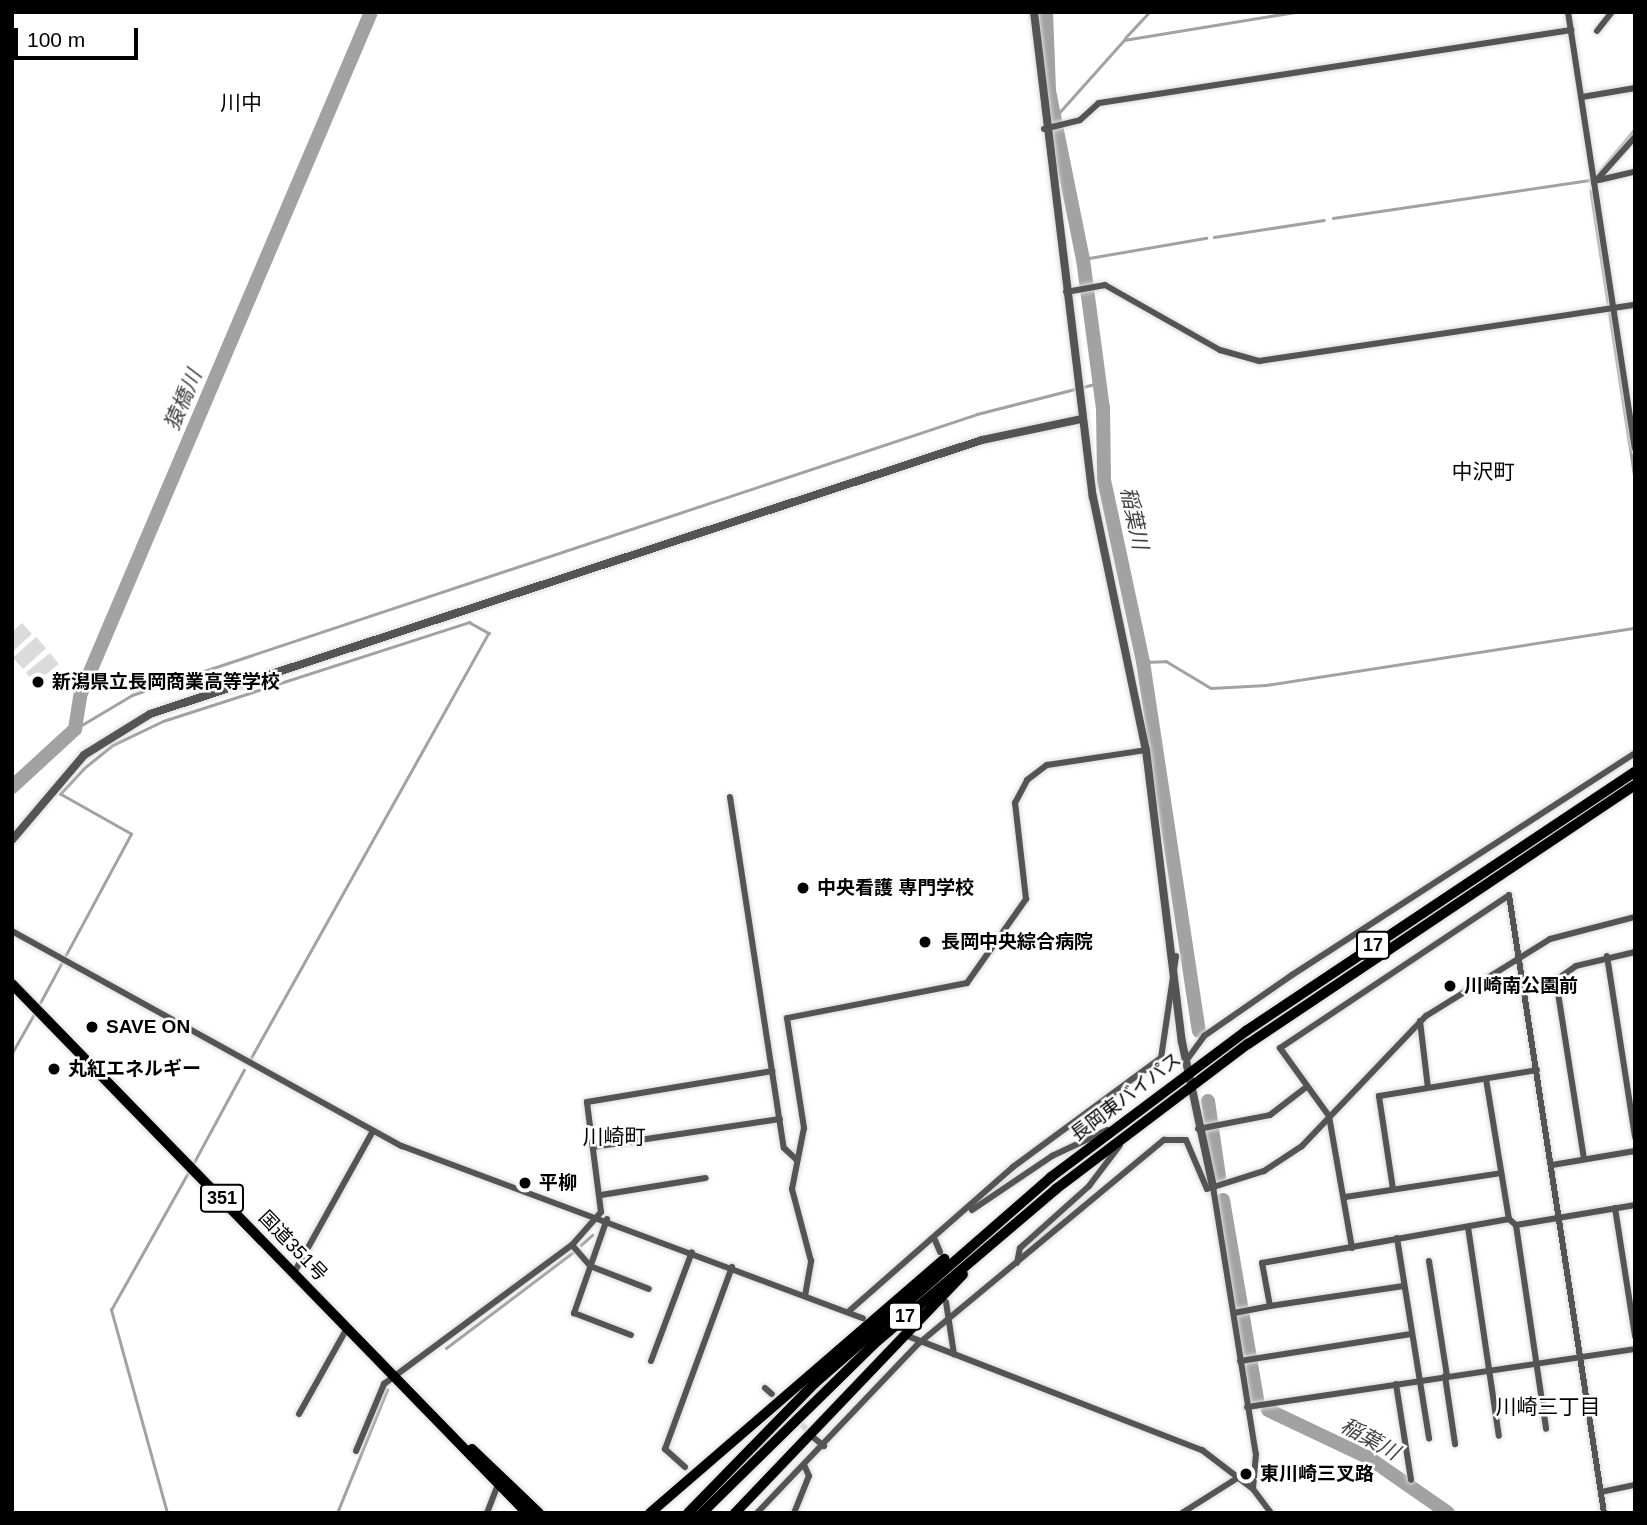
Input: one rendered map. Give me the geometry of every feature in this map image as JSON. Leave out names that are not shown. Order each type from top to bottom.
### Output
[{"type":"highway","name":"長岡東バイパス","points":[[688,1513],[815,1383],[1051,1177],[1117,1126],[1187,1066],[1635,772]]},
{"type":"highway","name":"長岡東バイパス","points":[[702,1513],[856,1361],[1020,1218],[1190,1086],[1635,785]]},
{"type":"highway","name":"国道351号","points":[[12,984],[295,1270],[347,1328],[527,1513]]},
{"type":"highway","name":"17","points":[[650,1513],[687,1484],[813,1366],[1051,1177]]},
{"type":"highway","name":"17","points":[[735,1513],[856,1380],[1020,1218]]},
{"type":"highway","name":"国道351号","points":[[429,1413],[539,1513]]},
{"type":"highway","points":[[660,1513],[687,1484]]},
{"type":"street","points":[[1034,12],[1082,419],[1146,750],[1176,956],[1190,1086],[1213,1187],[1256,1454],[1253,1489]]},
{"type":"street","points":[[1568,12],[1597,182],[1610,309],[1635,448]]},
{"type":"street","points":[[1597,31],[1612,12]]},
{"type":"street","points":[[1046,129],[1069,125],[1099,103],[1571,30]]},
{"type":"street","points":[[1582,97],[1635,88]]},
{"type":"street","points":[[1597,182],[1635,137]]},
{"type":"street","points":[[1597,182],[1635,172]]},
{"type":"street","points":[[1069,291],[1105,285],[1220,350],[1259,362],[1635,305]]},
{"type":"street","points":[[12,840],[84,755],[150,714],[982,440],[1082,419]]},
{"type":"street","points":[[806,1296],[811,1261],[792,1189],[804,1128],[787,1018],[967,983],[1026,899],[1015,803],[1027,780],[1047,765],[1146,750]]},
{"type":"street","points":[[1187,1066],[1204,1036],[1292,975],[1635,753]]},
{"type":"street","points":[[730,797],[784,1148],[797,1160]]},
{"type":"street","points":[[1352,1248],[1329,1116],[1305,1088],[1280,1048],[1286,1040],[1509,895],[1604,1513]]},
{"type":"street","points":[[1213,1187],[1278,1164],[1329,1116],[1420,1021],[1519,955],[1573,931],[1635,917]]},
{"type":"street","points":[[12,931],[373,1131],[432,1159],[607,1219],[863,1318]]},
{"type":"street","points":[[1584,1159],[1556,980],[1607,956],[1635,952]]},
{"type":"street","points":[[848,1312],[935,1240],[1013,1167],[1161,1058],[1176,956]]},
{"type":"street","points":[[1607,956],[1635,1137]]},
{"type":"street","points":[[1420,1021],[1428,1088]]},
{"type":"street","points":[[1394,1189],[1379,1096],[1537,1070]]},
{"type":"street","points":[[356,1451],[381,1389],[572,1245],[596,1215],[601,1195],[587,1102],[772,1071]]},
{"type":"street","points":[[1486,1079],[1509,1219],[1516,1224],[1635,1205]]},
{"type":"street","points":[[1201,1128],[1270,1115],[1305,1088]]},
{"type":"street","points":[[593,1147],[779,1119]]},
{"type":"street","points":[[956,1221],[1052,1156],[1117,1126]]},
{"type":"street","points":[[295,1270],[373,1131]]},
{"type":"street","points":[[1017,1263],[1020,1248],[1089,1186],[1124,1137]]},
{"type":"street","points":[[757,1513],[950,1317],[1164,1140],[1186,1140],[1201,1179],[1213,1187]]},
{"type":"street","points":[[1552,1165],[1635,1152]]},
{"type":"street","points":[[1345,1197],[1501,1173]]},
{"type":"street","points":[[601,1195],[706,1178]]},
{"type":"street","points":[[1615,1208],[1635,1336]]},
{"type":"street","points":[[607,1219],[574,1313],[631,1335]]},
{"type":"street","points":[[1270,1306],[1262,1263],[1509,1219]]},
{"type":"street","points":[[1516,1224],[1546,1429]]},
{"type":"street","points":[[1468,1227],[1499,1436]]},
{"type":"street","points":[[1396,1238],[1429,1438]]},
{"type":"street","points":[[935,1240],[940,1252]]},
{"type":"street","points":[[572,1245],[590,1266],[649,1289]]},
{"type":"street","points":[[651,1361],[692,1252]]},
{"type":"street","points":[[1429,1261],[1455,1444]]},
{"type":"street","points":[[685,1467],[665,1449],[732,1267]]},
{"type":"street","points":[[1624,1271],[1635,1269]]},
{"type":"street","points":[[1234,1312],[1404,1286]]},
{"type":"street","points":[[946,1302],[954,1354]]},
{"type":"street","points":[[299,1414],[347,1328]]},
{"type":"street","points":[[1241,1361],[1411,1334]]},
{"type":"street","points":[[911,1337],[1202,1450],[1253,1489],[1272,1513]]},
{"type":"street","points":[[1247,1407],[1635,1349]]},
{"type":"street","points":[[1396,1384],[1411,1480]]},
{"type":"street","points":[[765,1388],[772,1394]]},
{"type":"street","points":[[814,1438],[824,1446]]},
{"type":"street","points":[[794,1513],[809,1476],[804,1465]]},
{"type":"street","points":[[1182,1513],[1239,1477]]},
{"type":"street","points":[[487,1513],[498,1484]]},
{"type":"street","points":[[1601,1492],[1635,1485]]},
{"type":"shaded area","points":[[22,623],[32,634],[12,652],[12,632]]},
{"type":"shaded area","points":[[36,637],[46,648],[23,669],[13,658]]},
{"type":"shaded area","points":[[50,653],[59,664],[35,683],[26,673]]},
{"type":"waterway","name":"猿橋川","points":[[12,787],[75,729],[81,693],[371,12]]},
{"type":"waterway","name":"稲葉川","points":[[1046,12],[1049,91],[1083,259],[1103,408],[1104,480],[1143,662],[1199,1031]]},
{"type":"waterway","points":[[1125,38],[1149,12]]},
{"type":"waterway","points":[[1057,115],[1124,40],[1295,12]]},
{"type":"waterway","points":[[1599,172],[1635,129]]},
{"type":"waterway","points":[[1333,218],[1589,180]]},
{"type":"waterway","points":[[1591,191],[1635,480]]},
{"type":"waterway","points":[[1214,237],[1324,220]]},
{"type":"waterway","points":[[1083,259],[1206,238]]},
{"type":"waterway","points":[[75,729],[132,695],[977,414],[1099,383]]},
{"type":"waterway","points":[[40,1003],[131,834],[60,794],[83,769],[113,745],[163,721],[469,622],[489,633],[250,1060]]},
{"type":"waterway","points":[[1143,662],[1166,661],[1211,688],[1266,685],[1635,628]]},
{"type":"waterway","points":[[12,1053],[33,1016]]},
{"type":"waterway","points":[[192,1166],[244,1070]]},
{"type":"waterway","name":"稲葉川","points":[[1208,1101],[1219,1176]]},
{"type":"waterway","points":[[167,1513],[111,1310],[189,1171]]},
{"type":"waterway","name":"稲葉川","points":[[1223,1200],[1257,1399]]},
{"type":"waterway","points":[[581,1245],[592,1235]]},
{"type":"waterway","points":[[446,1348],[572,1253]]},
{"type":"waterway","points":[[337,1513],[387,1390]]},
{"type":"waterway","name":"稲葉川","points":[[1268,1410],[1369,1458],[1448,1513]]},
{"type":"tunnel","points":[[777,1399],[811,1434]]},
{"type":"place","name":"新潟県立長岡商業高等学校","points":[[38,682]]},
{"type":"place","name":"中央看護 専門学校","points":[[803,888]]},
{"type":"place","name":"長岡中央綜合病院","points":[[925,942]]},
{"type":"place","name":"川崎南公園前","points":[[1450,986]]},
{"type":"place","name":"SAVE ON","points":[[92,1027]]},
{"type":"place","name":"丸紅エネルギー","points":[[54,1069]]},
{"type":"place","name":"平柳","points":[[525,1183]]},
{"type":"place","name":"東川崎三叉路","points":[[1246,1474]]},
{"type":"district","name":"川中","points":[[241,103]]},
{"type":"district","name":"中沢町","points":[[1483,472]]},
{"type":"district","name":"川崎町","points":[[614,1137]]},
{"type":"district","name":"川崎三丁目","points":[[1548,1407]]}]
